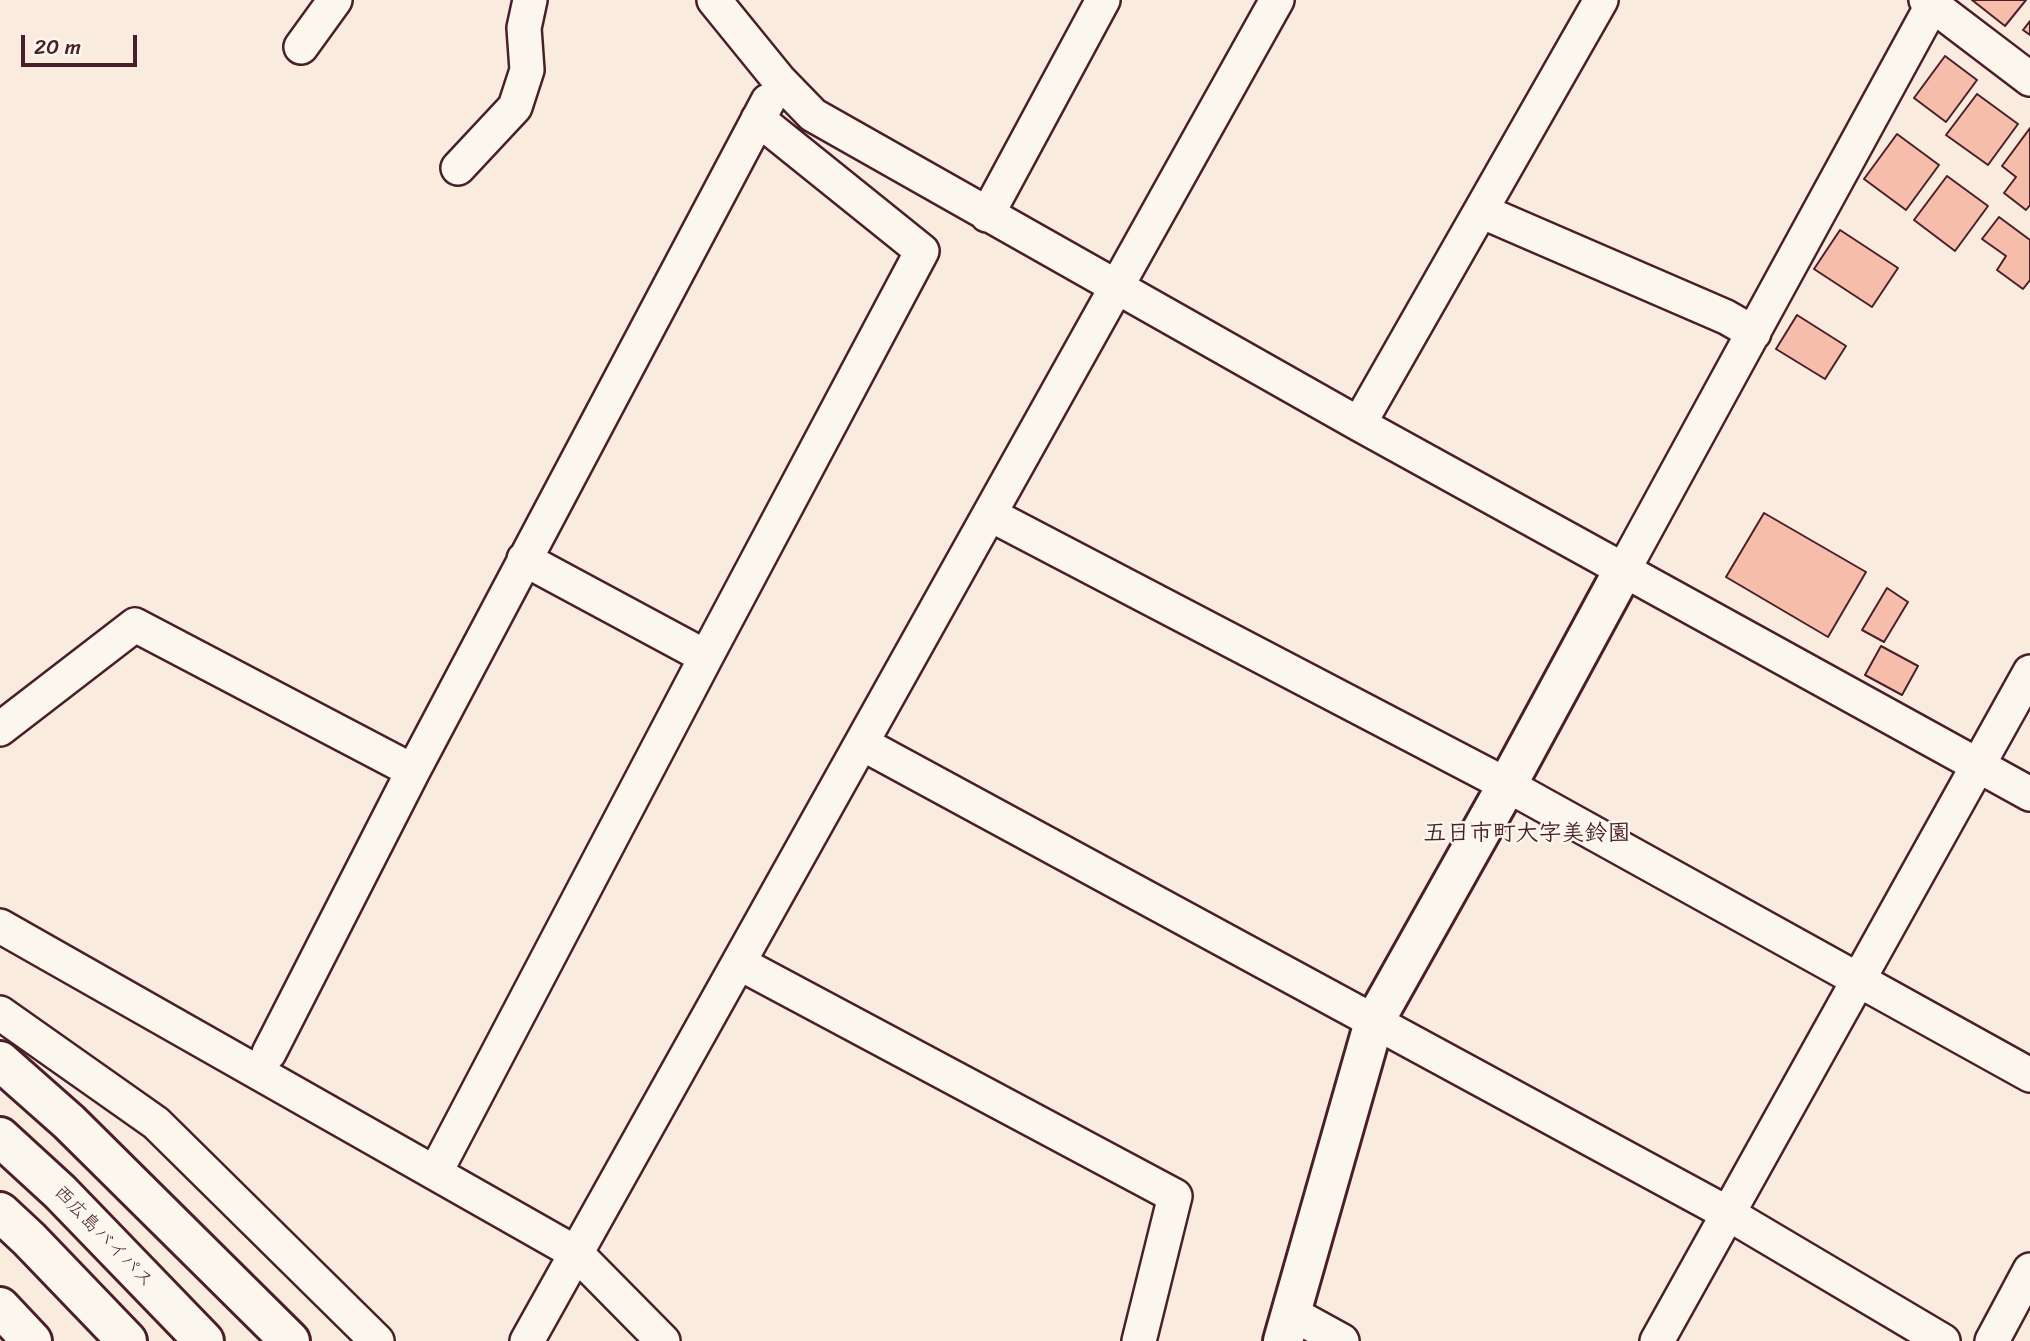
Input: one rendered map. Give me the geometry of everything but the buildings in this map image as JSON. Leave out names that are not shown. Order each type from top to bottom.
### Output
[{"type":"main road","points":[[1287,1327],[1374,1022],[1624,569]]},
{"type":"main road","points":[[0,1061],[69,1122],[290,1341]]},
{"type":"main road","name":"西広島バイパス","points":[[0,1137],[60,1192],[204,1341]]},
{"type":"main road","points":[[0,1212],[127,1341]]},
{"type":"main road","points":[[0,1307],[32,1341]]},
{"type":"street","points":[[302,47],[335,0]]},
{"type":"street","points":[[458,167],[515,107],[527,70],[524,28],[530,0]]},
{"type":"street","points":[[987,215],[1103,0]]},
{"type":"street","points":[[527,1341],[1278,0]]},
{"type":"street","points":[[1359,424],[1601,0]]},
{"type":"street","points":[[1624,569],[1931,2],[2030,79]]},
{"type":"street","points":[[722,4],[779,80],[813,115],[1359,424],[2030,794]]},
{"type":"street","points":[[269,1053],[524,559],[779,80]]},
{"type":"street","points":[[435,1173],[922,251],[758,119]]},
{"type":"street","points":[[1481,211],[1726,317],[1754,333]]},
{"type":"street","points":[[991,515],[1507,785],[2030,1075]]},
{"type":"street","points":[[524,559],[706,657]]},
{"type":"street","points":[[0,729],[135,625],[413,771]]},
{"type":"street","points":[[1657,1341],[2030,672]]},
{"type":"street","points":[[863,744],[1727,1213],[1943,1341]]},
{"type":"street","points":[[0,926],[576,1254],[663,1341]]},
{"type":"street","points":[[738,963],[1175,1196],[1139,1341]]},
{"type":"street","points":[[0,1013],[156,1123],[377,1341]]},
{"type":"street","points":[[1992,1341],[2030,1270]]},
{"type":"street","points":[[1287,1327],[1342,1341]]},
{"type":"district","name":"五日市町大字美鈴園","points":[[1527,834]]}]
